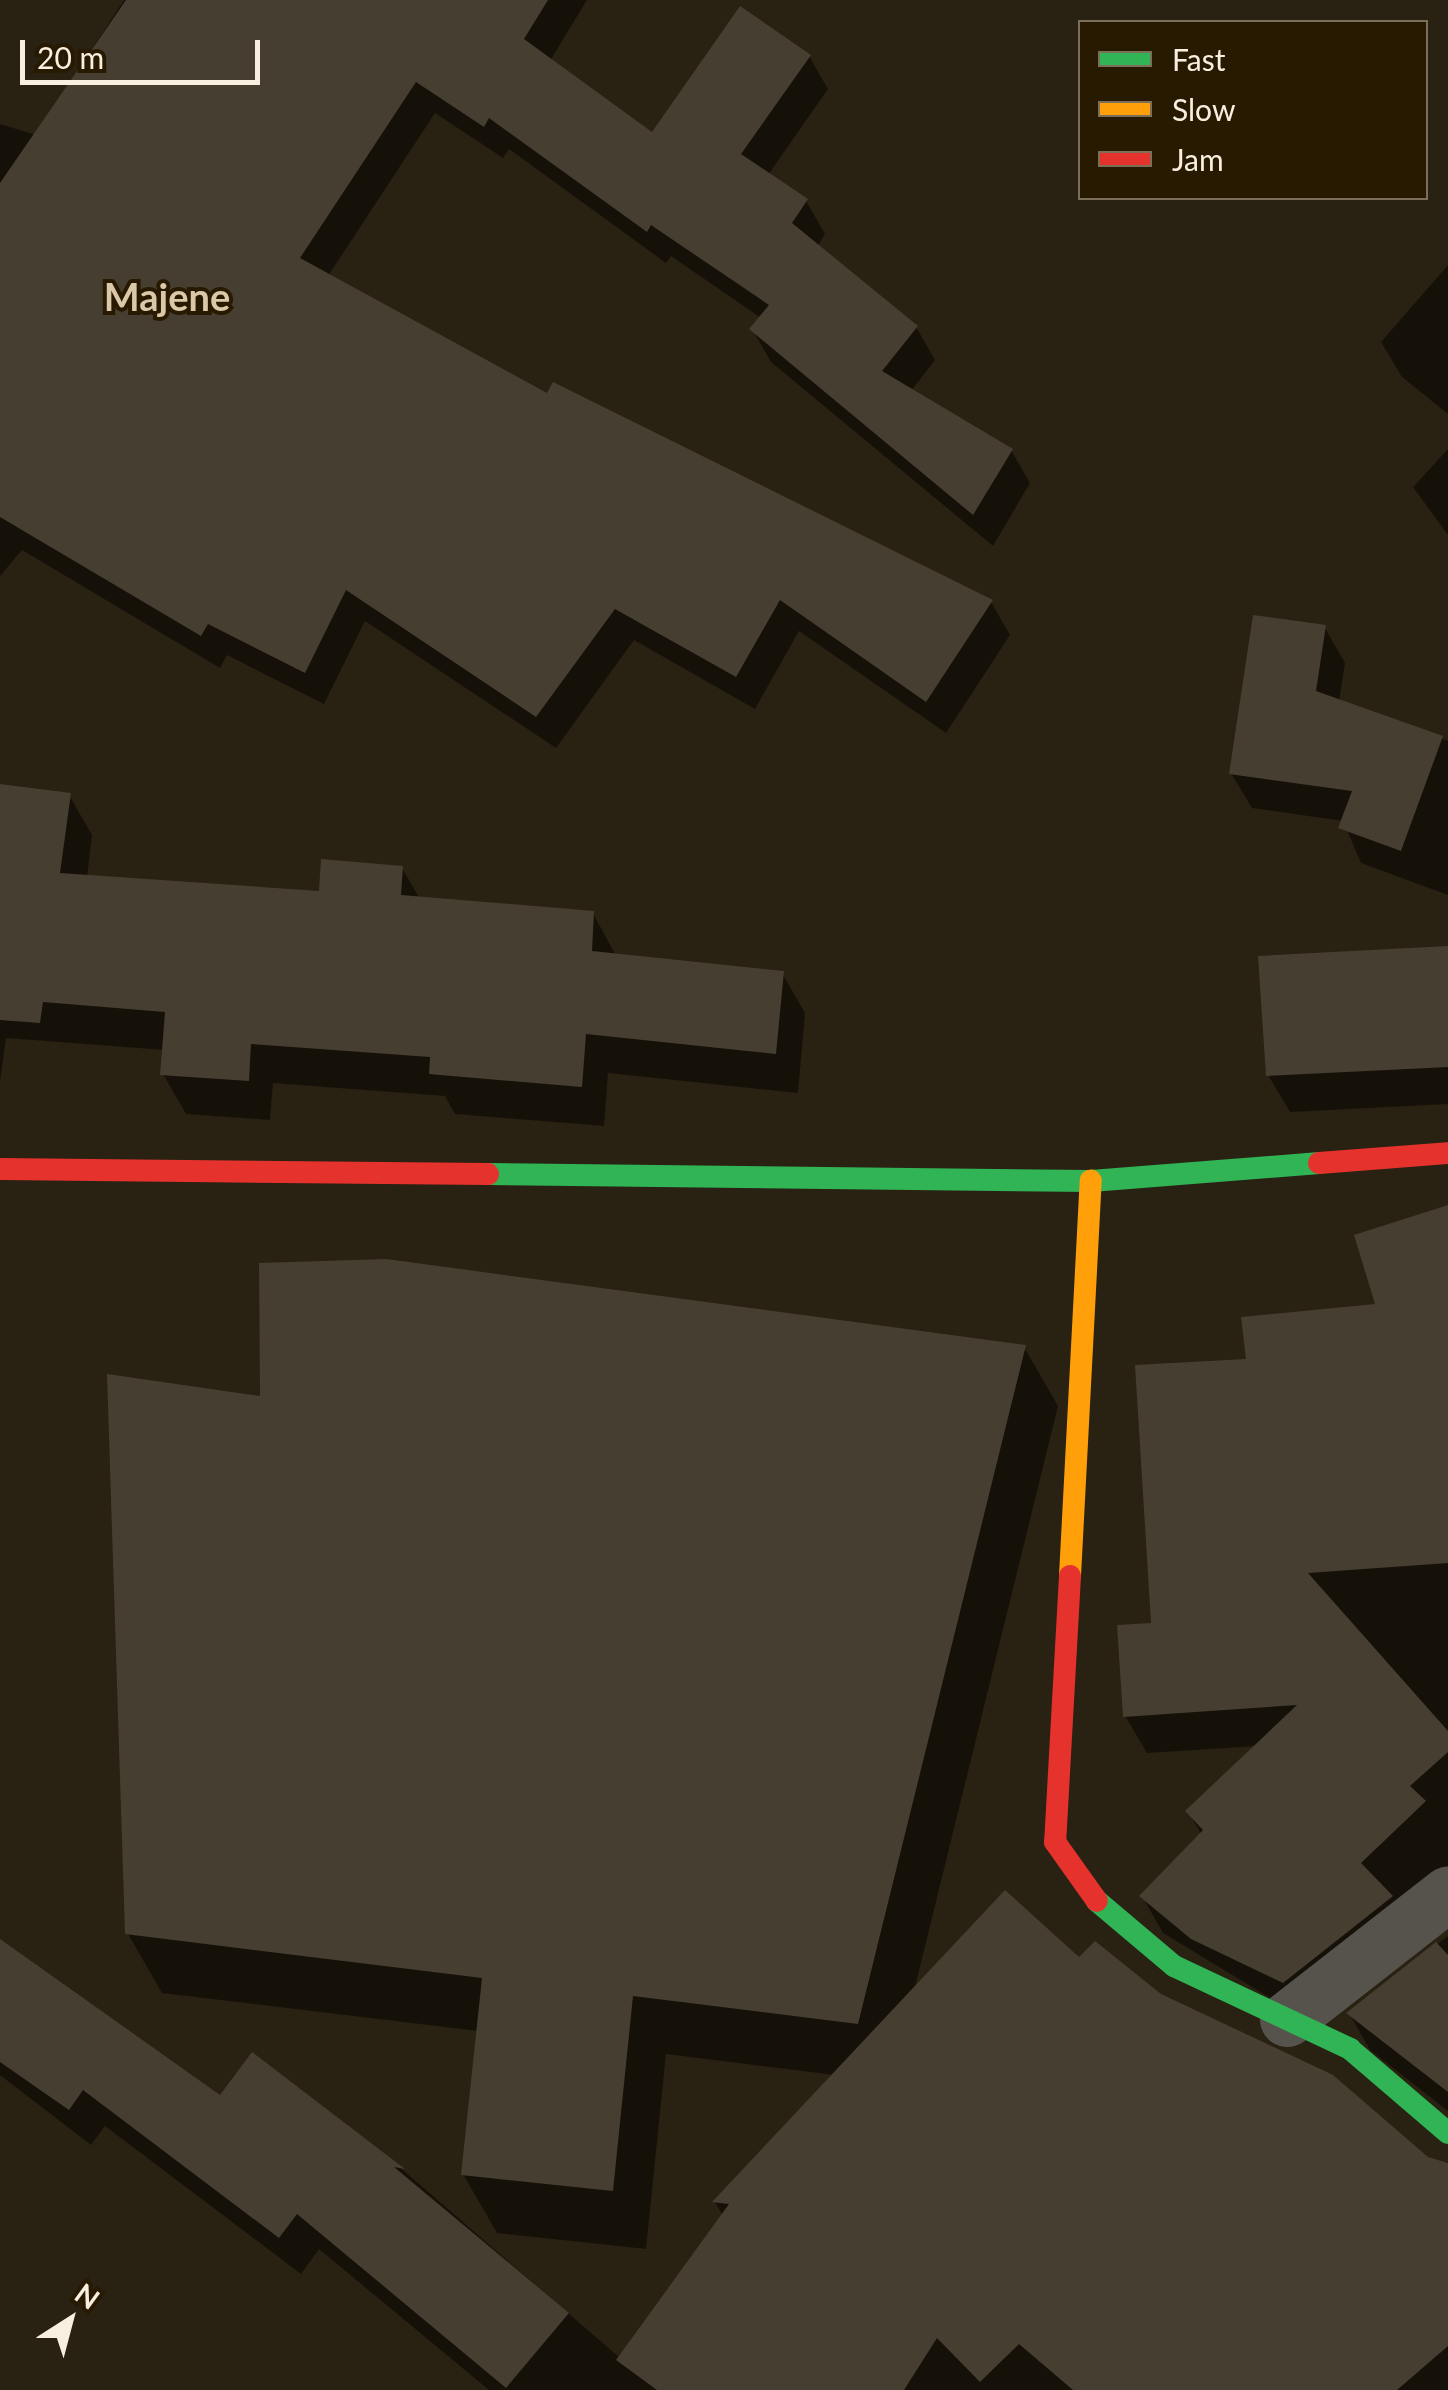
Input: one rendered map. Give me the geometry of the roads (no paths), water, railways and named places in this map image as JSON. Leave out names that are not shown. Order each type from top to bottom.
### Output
[{"type":"main road","points":[[0,1170],[1092,1181],[1448,1152]]},
{"type":"main road","points":[[1092,1181],[1055,1842],[1080,1887],[1174,1966],[1350,2050],[1448,2134]]},
{"type":"street","points":[[1288,2019],[1448,1893]]},
{"type":"district","name":"Majene","points":[[167,297]]}]
